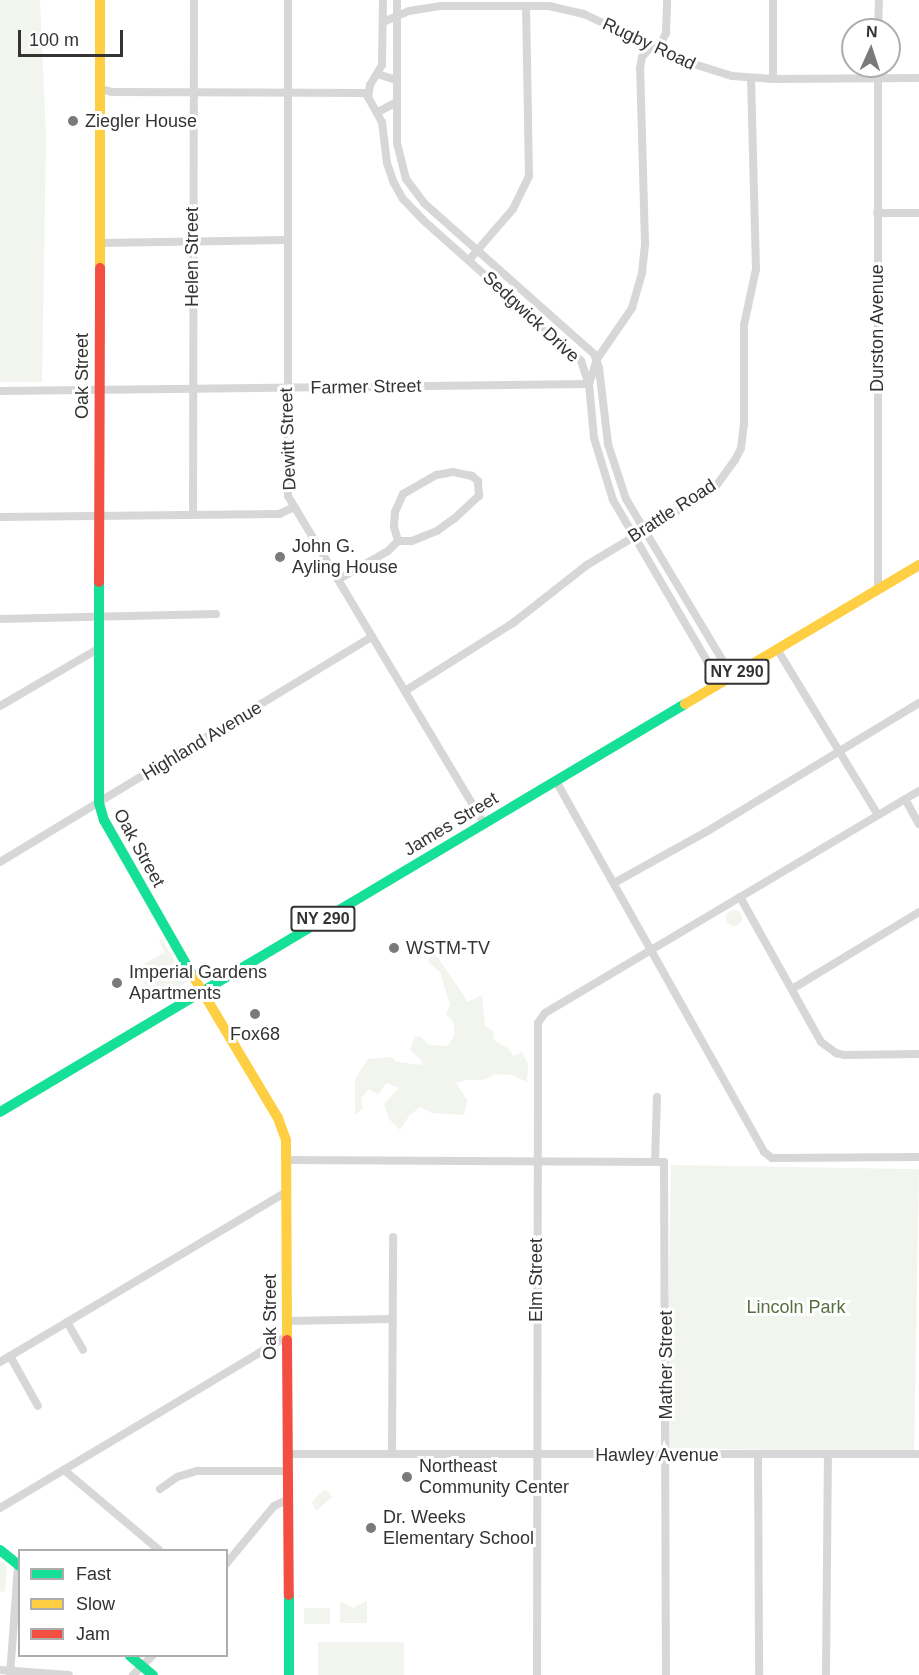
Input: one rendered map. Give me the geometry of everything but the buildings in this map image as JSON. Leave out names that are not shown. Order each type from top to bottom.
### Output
[{"type":"street","name":"Oak Street","points":[[100,0],[99,803],[104,820],[279,1118],[286,1140],[289,1675]]},
{"type":"street","name":"Helen Street","points":[[193,515],[194,0]]},
{"type":"street","name":"Dewitt Street","points":[[288,0],[286,388],[288,496],[484,824]]},
{"type":"street","points":[[100,89],[111,92],[368,93],[377,74],[383,52],[383,0]]},
{"type":"street","name":"Sedgwick Drive","points":[[397,0],[397,143],[406,179],[424,203],[586,346],[597,359],[608,444],[626,499],[732,676]]},
{"type":"street","points":[[589,384],[597,359],[632,308],[642,273],[645,243],[639,69],[642,57],[652,46],[662,41],[666,33],[667,0]]},
{"type":"street","points":[[773,0],[773,79]]},
{"type":"street","points":[[878,18],[879,0]]},
{"type":"street","name":"Rugby Road","points":[[383,22],[409,11],[440,6],[563,8],[584,14],[714,73],[773,79],[878,78]]},
{"type":"street","points":[[469,260],[513,209],[529,176],[526,6]]},
{"type":"street","points":[[377,74],[397,80]]},
{"type":"street","name":"Brattle Road","points":[[405,691],[513,623],[587,565],[716,486],[727,474],[741,448],[744,424],[744,325],[756,269],[751,78]]},
{"type":"street","name":"Durston Avenue","points":[[878,78],[878,589]]},
{"type":"street","name":"Rugby Road","points":[[901,78],[919,78]]},
{"type":"street","name":"Sedgwick Drive","points":[[368,93],[369,100],[382,122],[387,163],[404,199],[423,220],[581,361],[589,384],[591,419],[601,468],[613,500],[720,683]]},
{"type":"street","points":[[378,112],[397,102]]},
{"type":"street","points":[[877,213],[919,213]]},
{"type":"street","points":[[99,243],[287,240]]},
{"type":"street","name":"Farmer Street","points":[[0,391],[589,384]]},
{"type":"street","points":[[601,468],[613,462]]},
{"type":"street","points":[[339,579],[388,550],[398,541],[412,542],[436,531],[455,518],[479,496],[478,482],[472,476],[453,472],[436,475],[403,494],[395,512],[394,527],[398,541]]},
{"type":"street","points":[[0,517],[279,514],[294,507]]},
{"type":"street","name":"James Street","points":[[0,1112],[919,565]]},
{"type":"street","points":[[660,583],[672,576]]},
{"type":"street","points":[[0,619],[216,614]]},
{"type":"street","points":[[688,629],[699,621]]},
{"type":"street","name":"Highland Avenue","points":[[0,862],[372,637]]},
{"type":"street","points":[[0,706],[98,649]]},
{"type":"street","points":[[777,649],[878,815]]},
{"type":"street","points":[[614,883],[919,703]]},
{"type":"street","points":[[556,781],[764,1152],[772,1158],[919,1157]]},
{"type":"street","points":[[652,949],[919,791]]},
{"type":"street","points":[[905,799],[919,824]]},
{"type":"street","points":[[740,897],[821,1042],[836,1053],[919,1054]]},
{"type":"street","points":[[792,989],[919,912]]},
{"type":"street","name":"Elm Street","points":[[537,1675],[536,1032],[541,1017],[652,949]]},
{"type":"street","name":"Mather Street","points":[[657,1097],[666,1455],[666,1675]]},
{"type":"street","points":[[286,1160],[660,1161]]},
{"type":"street","points":[[0,1362],[286,1192]]},
{"type":"street","points":[[393,1237],[393,1454]]},
{"type":"street","points":[[286,1321],[393,1319]]},
{"type":"street","points":[[67,1322],[83,1350]]},
{"type":"street","points":[[0,1508],[286,1337]]},
{"type":"street","points":[[10,1356],[38,1406]]},
{"type":"street","name":"Hawley Avenue","points":[[287,1454],[919,1455]]},
{"type":"street","points":[[758,1455],[759,1675]]},
{"type":"street","points":[[826,1675],[828,1455]]},
{"type":"street","points":[[64,1470],[157,1549]]},
{"type":"street","points":[[160,1489],[177,1478],[197,1471],[287,1471]]},
{"type":"street","points":[[228,1562],[274,1506],[287,1500]]},
{"type":"street","points":[[0,1550],[18,1564]]},
{"type":"street","points":[[10,1673],[18,1577]]},
{"type":"street","points":[[131,1657],[153,1675]]},
{"type":"street","points":[[133,1675],[151,1657]]},
{"type":"street","points":[[0,1670],[10,1673],[69,1675]]},
{"type":"green space","points":[[0,0],[40,0],[46,137],[42,382],[0,382]]},
{"type":"green space","points":[[734,910],[740,912],[742,918],[740,924],[734,926],[728,924],[726,918],[728,912]]},
{"type":"green space","points":[[162,939],[187,982],[151,1003],[147,989],[135,969],[165,952],[159,941]]},
{"type":"green space","points":[[432,949],[468,1002],[482,995],[485,1026],[493,1031],[494,1040],[509,1049],[513,1056],[522,1052],[528,1064],[527,1082],[512,1075],[495,1074],[483,1080],[466,1080],[456,1083],[467,1100],[464,1115],[432,1113],[420,1107],[409,1116],[400,1130],[389,1119],[384,1104],[399,1088],[386,1083],[378,1095],[369,1089],[361,1098],[363,1108],[355,1115],[355,1079],[368,1059],[391,1057],[397,1062],[422,1065],[421,1060],[410,1050],[415,1036],[421,1037],[429,1045],[447,1046],[455,1035],[453,1021],[446,1014],[450,1005],[440,972],[428,962]]},
{"type":"green space","name":"Lincoln Park","points":[[671,1165],[919,1169],[914,1452],[666,1448]]},
{"type":"green space","points":[[323,1490],[328,1491],[332,1497],[316,1511],[312,1502]]},
{"type":"green space","points":[[0,1561],[7,1567],[5,1592],[0,1591]]},
{"type":"green space","points":[[340,1601],[353,1608],[367,1601],[367,1623],[340,1623]]},
{"type":"green space","points":[[304,1608],[330,1608],[330,1624],[304,1624]]},
{"type":"green space","points":[[318,1642],[404,1642],[404,1675],[318,1675]]},
{"type":"traffic: fast","points":[[99,582],[99,803],[104,820],[193,976]]},
{"type":"traffic: fast","points":[[0,1112],[685,704]]},
{"type":"traffic: fast","points":[[0,1550],[18,1564]]},
{"type":"traffic: fast","points":[[289,1595],[289,1675]]},
{"type":"traffic: fast","points":[[131,1657],[153,1675]]},
{"type":"traffic: slow","points":[[100,0],[100,268]]},
{"type":"traffic: slow","points":[[685,704],[919,565]]},
{"type":"traffic: slow","points":[[193,976],[278,1118],[286,1140],[287,1340]]},
{"type":"traffic: jam","points":[[99,582],[100,268]]},
{"type":"traffic: jam","points":[[287,1340],[289,1595]]},
{"type":"place","name":"Ziegler House","points":[[73,121]]},
{"type":"place","name":"John G. Ayling House","points":[[280,557]]},
{"type":"place","name":"WSTM-TV","points":[[394,948]]},
{"type":"place","name":"Imperial Gardens Apartments","points":[[117,983]]},
{"type":"place","name":"Fox68","points":[[255,1014]]},
{"type":"place","name":"Northeast Community Center","points":[[407,1477]]},
{"type":"place","name":"Dr. Weeks Elementary School","points":[[371,1528]]}]
